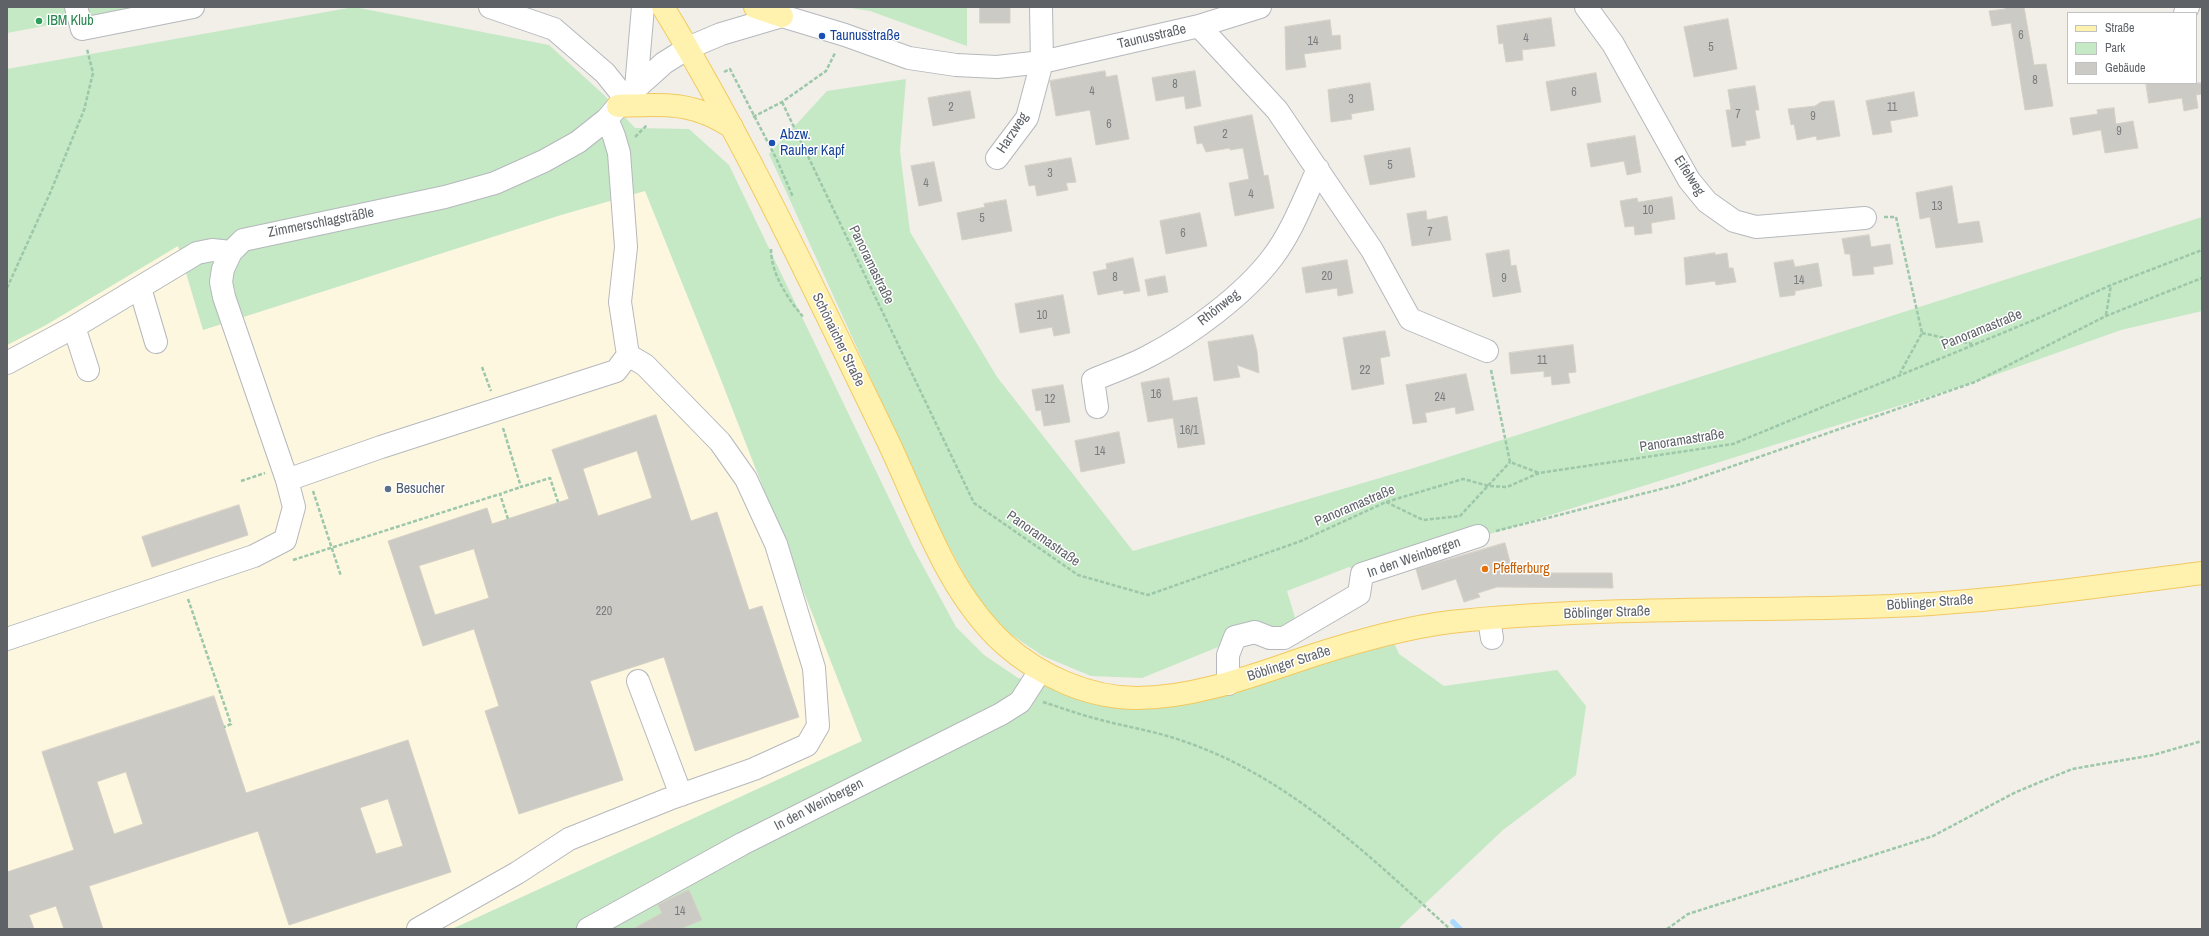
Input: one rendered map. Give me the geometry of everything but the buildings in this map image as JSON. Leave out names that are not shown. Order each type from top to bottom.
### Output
[{"type":"main road","name":"Schönaicher Straße","points":[[663,7],[688,48],[732,127],[886,437],[944,561],[978,615],[1032,678]]},
{"type":"main road","points":[[755,7],[782,16]]},
{"type":"main road","points":[[622,103],[689,108],[704,113],[732,127]]},
{"type":"main road","name":"Böblinger Straße","points":[[1032,678],[1118,697],[1154,698],[1228,684],[1314,655],[1390,634],[1444,623],[1490,628],[1564,614],[1893,606],[1958,602],[2031,595],[2202,573]]},
{"type":"street","points":[[76,7],[82,29],[194,7]]},
{"type":"street","points":[[490,7],[554,29],[606,73],[622,103]]},
{"type":"street","points":[[287,480],[381,447],[616,371],[628,355],[620,302],[626,247],[618,153],[614,136],[643,7]]},
{"type":"street","points":[[1041,7],[1042,62]]},
{"type":"street","name":"Taunusstraße","points":[[782,16],[845,35],[909,58],[956,65],[997,67],[1042,62],[1199,26],[1260,7]]},
{"type":"street","name":"Eifelweg","points":[[1586,7],[1612,44],[1689,180],[1707,202],[1734,221],[1756,227],[1866,218]]},
{"type":"street","points":[[688,48],[721,34],[782,16]]},
{"type":"street","points":[[1199,26],[1277,110],[1372,250],[1410,319],[1487,351]]},
{"type":"street","name":"Zimmerschlagsträßle","points":[[231,252],[237,244],[250,238],[357,217],[445,197],[495,183],[544,162],[578,142],[664,63],[688,48]]},
{"type":"street","name":"Harzweg","points":[[997,158],[1027,118],[1042,62]]},
{"type":"street","name":"Rhönweg","points":[[1097,407],[1093,380],[1149,356],[1202,323],[1248,286],[1272,258],[1292,225],[1318,169]]},
{"type":"street","points":[[7,363],[74,327],[197,253],[212,250],[231,252],[223,269],[221,282],[228,314],[287,480],[294,507],[285,540],[254,556],[7,639]]},
{"type":"street","points":[[140,288],[156,342]]},
{"type":"street","points":[[74,327],[88,370]]},
{"type":"street","points":[[418,929],[517,873],[569,839],[681,795],[754,769],[807,745],[818,726],[814,668],[776,544],[746,479],[720,442],[645,365],[628,355]]},
{"type":"street","name":"In den Weinbergen","points":[[1228,684],[1228,655],[1235,637],[1255,632],[1270,638],[1284,638],[1359,594],[1362,574],[1478,536]]},
{"type":"street","name":"In den Weinbergen","points":[[588,929],[742,844],[1001,714],[1020,702],[1032,678]]},
{"type":"street","points":[[638,681],[681,795]]},
{"type":"path","points":[[7,288],[51,191],[84,110],[93,74],[82,29]]},
{"type":"path","points":[[794,201],[777,160],[754,116],[782,102],[826,71],[845,35]]},
{"type":"path","name":"Panoramastraße","points":[[782,102],[974,503],[1078,575],[1148,595],[1301,541],[1386,502],[1463,479],[1489,486],[1507,487],[1539,473],[1733,444],[2034,320],[2111,285],[2202,250]]},
{"type":"path","points":[[1866,218],[1896,217],[1922,333],[1900,374]]},
{"type":"path","points":[[1478,536],[1681,484],[1975,382],[2106,316],[2202,278]]},
{"type":"path","points":[[2106,316],[2111,285]]},
{"type":"path","points":[[1922,333],[1973,344]]},
{"type":"path","points":[[1487,351],[1510,462]]},
{"type":"path","points":[[482,367],[498,410],[521,487]]},
{"type":"path","points":[[1386,502],[1423,520],[1460,516],[1510,462]]},
{"type":"path","points":[[1510,462],[1539,473]]},
{"type":"path","points":[[508,519],[500,494],[550,478],[558,502]]},
{"type":"path","points":[[322,521],[341,576]]},
{"type":"path","points":[[181,580],[232,724],[224,727]]},
{"type":"path","points":[[1032,678],[1100,720],[1180,740],[1265,778],[1312,810],[1379,864],[1450,929]]},
{"type":"path","points":[[1667,929],[1688,914],[1933,836],[2016,792],[2072,769],[2153,755],[2202,741]]},
{"type":"shaded area","points":[[645,190],[716,367],[862,742],[452,929],[7,929],[7,345],[46,325],[178,246],[203,330],[561,215]]},
{"type":"green space","name":"IBM Klub","points":[[7,7],[145,7],[7,33]]},
{"type":"green space","points":[[354,7],[549,45],[603,94],[635,128],[689,129],[729,165],[912,546],[956,627],[984,655],[1018,678],[1081,688],[1228,684],[1390,634],[1399,654],[1444,686],[1557,670],[1586,706],[1576,775],[1503,830],[1398,929],[452,929],[862,741],[716,367],[645,191],[561,215],[203,330],[178,246],[46,325],[7,345],[7,69]]},
{"type":"green space","points":[[845,7],[967,7],[967,46],[870,11]]},
{"type":"green space","points":[[906,79],[900,151],[910,232],[997,377],[1133,551],[1417,467],[2202,217],[2202,311],[2121,330],[1975,382],[1362,574],[1349,567],[1287,591],[1296,621],[1277,629],[1239,625],[1218,647],[1142,678],[1091,676],[1043,656],[1009,633],[981,606],[937,524],[769,154],[827,91]]},
{"type":"waterway","points":[[1453,922],[1460,929]]},
{"type":"place","name":"IBM Klub","points":[[39,21]]},
{"type":"place","name":"Taunusstraße","points":[[822,36]]},
{"type":"place","name":"Abzw. Rauher Kapf","points":[[772,143]]},
{"type":"place","name":"Besucher","points":[[388,489]]},
{"type":"place","name":"Pfefferburg","points":[[1485,569]]}]
